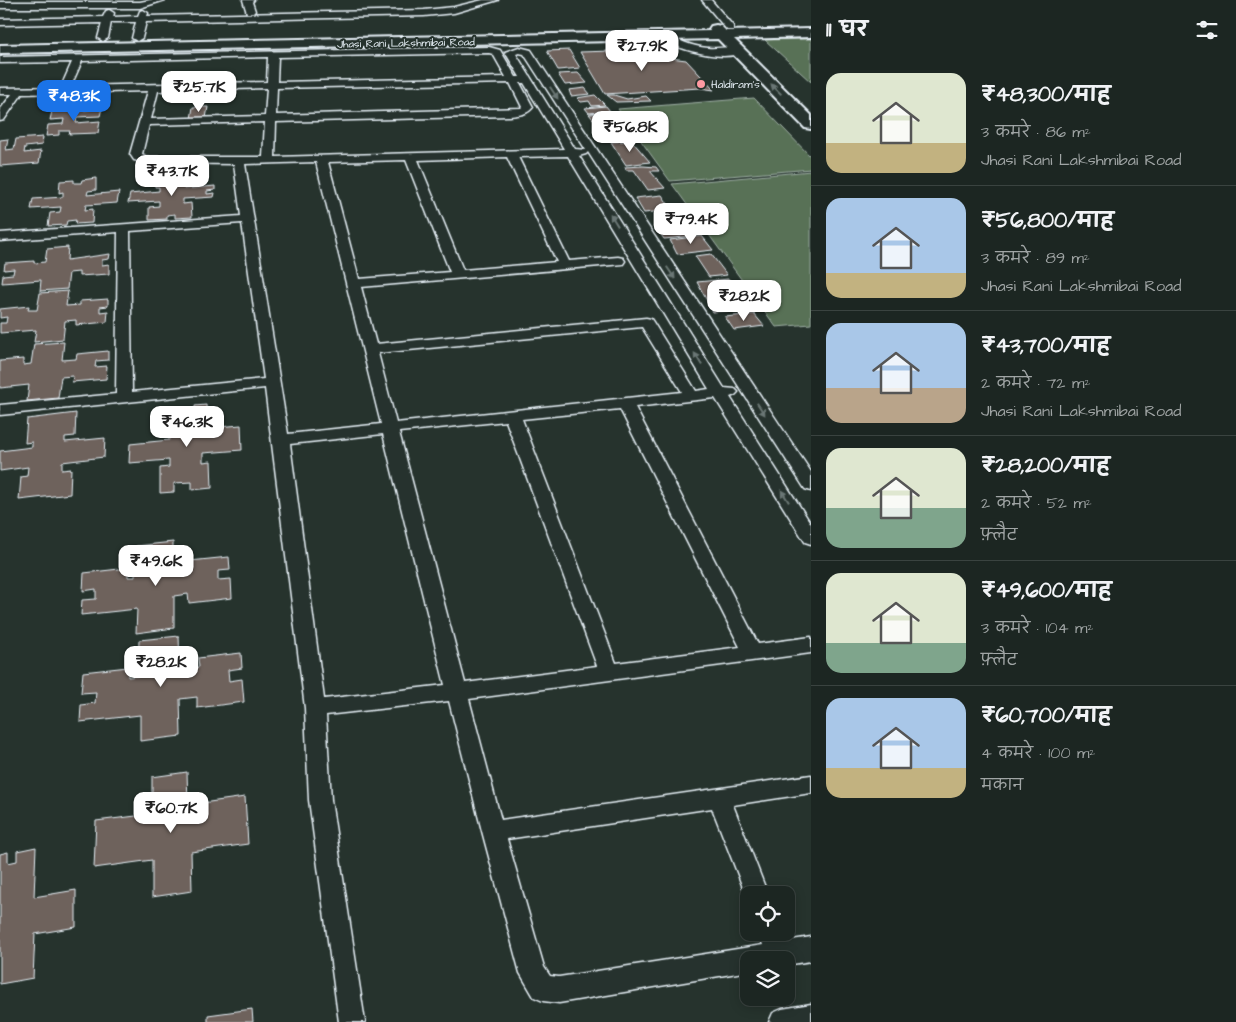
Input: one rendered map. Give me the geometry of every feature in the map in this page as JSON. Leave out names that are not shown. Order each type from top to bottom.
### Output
[{"type":"main road","name":"Jhasi Rani Lakshmibai Road","points":[[0,49],[662,37],[811,26]]},
{"type":"main road","name":"Jhasi Rani Lakshmibai Road","points":[[0,40],[726,32],[811,33]]},
{"type":"main road","points":[[726,32],[738,51],[811,124]]},
{"type":"main road","points":[[726,32],[811,106]]},
{"type":"street","points":[[64,7],[80,0]]},
{"type":"street","points":[[0,5],[64,7],[140,5],[161,0]]},
{"type":"street","points":[[250,0],[248,1],[250,11]]},
{"type":"street","points":[[0,22],[250,11],[424,6],[459,0]]},
{"type":"street","points":[[142,16],[424,13],[454,10],[494,0]]},
{"type":"street","points":[[706,0],[726,32]]},
{"type":"street","points":[[0,15],[109,17]]},
{"type":"street","points":[[137,38],[142,16]]},
{"type":"street","points":[[103,38],[109,17]]},
{"type":"street","points":[[662,37],[690,50],[710,52],[738,51]]},
{"type":"street","points":[[144,122],[524,111],[528,107],[510,52],[519,50],[528,52],[811,485]]},
{"type":"street","points":[[0,60],[497,52],[573,152],[811,538]]},
{"type":"street","points":[[269,160],[273,56]]},
{"type":"street","points":[[65,89],[78,58]]},
{"type":"street","points":[[0,91],[520,80]]},
{"type":"street","points":[[154,88],[136,154],[138,158],[159,161],[239,161],[592,152]]},
{"type":"street","points":[[0,118],[19,91]]},
{"type":"street","points":[[511,154],[565,266]]},
{"type":"street","points":[[411,157],[458,275]]},
{"type":"street","points":[[321,159],[493,831],[534,973],[543,988],[558,990],[774,944],[811,949]]},
{"type":"street","points":[[239,161],[281,440],[315,708],[320,800],[352,1022]]},
{"type":"street","points":[[0,237],[248,219]]},
{"type":"street","points":[[124,228],[124,398]]},
{"type":"street","points":[[353,284],[618,261]]},
{"type":"street","points":[[370,349],[646,322],[690,395]]},
{"type":"street","points":[[0,410],[272,383]]},
{"type":"street","points":[[281,440],[748,389]]},
{"type":"street","points":[[625,402],[753,653]]},
{"type":"street","points":[[512,415],[609,672]]},
{"type":"street","points":[[315,708],[457,692],[811,645]]},
{"type":"street","points":[[493,831],[811,784]]},
{"type":"street","points":[[719,798],[753,886]]},
{"type":"street","points":[[782,1022],[811,1017]]},
{"type":"green space","points":[[811,39],[811,82],[765,40]]},
{"type":"green space","points":[[754,98],[811,157],[811,169],[670,181],[618,109]]},
{"type":"green space","points":[[811,171],[811,324],[776,327],[672,184]]},
{"type":"building","points":[[569,50],[580,68],[558,70],[547,51]]},
{"type":"building","points":[[643,50],[663,57],[686,60],[714,90],[700,88],[605,94],[580,52]]},
{"type":"building","points":[[578,73],[587,83],[565,85],[558,74]]},
{"type":"building","points":[[585,88],[590,94],[571,96],[569,90]]},
{"type":"building","points":[[595,95],[605,105],[592,106],[589,101],[581,102],[577,98]]},
{"type":"building","points":[[607,95],[627,99],[646,96],[651,101],[616,102]]},
{"type":"building","points":[[606,106],[610,111],[589,113],[585,108]]},
{"type":"building","points":[[193,107],[208,107],[206,118],[191,119]]},
{"type":"building","points":[[102,108],[100,116],[77,117],[76,123],[100,121],[98,133],[69,134],[70,131],[59,131],[59,135],[46,136],[48,125],[63,124],[64,119],[50,120],[52,111],[73,110],[73,112]]},
{"type":"building","points":[[611,113],[622,128],[601,131],[597,125],[606,124],[603,119],[593,119],[589,114]]},
{"type":"building","points":[[624,130],[631,138],[609,140],[603,133]]},
{"type":"building","points":[[43,137],[42,145],[25,147],[24,153],[41,151],[39,163],[0,166],[0,140],[8,139],[6,150],[14,149],[16,139]]},
{"type":"building","points":[[632,141],[650,162],[626,165],[611,142]]},
{"type":"building","points":[[625,167],[656,167],[659,171],[650,171],[665,188],[648,190],[634,170],[626,170]]},
{"type":"building","points":[[191,173],[191,184],[183,185],[184,189],[215,186],[215,190],[207,191],[207,194],[215,193],[214,197],[183,199],[183,204],[191,203],[192,217],[175,218],[175,214],[167,215],[167,219],[149,220],[149,207],[159,206],[159,201],[128,203],[130,194],[159,191],[159,187],[155,187],[155,176],[168,175],[168,178],[176,177],[176,174]]},
{"type":"building","points":[[96,178],[96,190],[88,191],[87,195],[119,192],[117,203],[86,205],[85,210],[93,209],[92,223],[75,224],[76,220],[67,221],[66,225],[48,226],[50,213],[60,212],[61,207],[31,209],[33,199],[63,197],[63,192],[59,193],[60,181],[74,180],[74,183],[81,183],[82,180]]},
{"type":"building","points":[[662,195],[672,210],[644,213],[635,198]]},
{"type":"building","points":[[671,227],[674,232],[689,230],[693,236],[664,239],[657,229]]},
{"type":"building","points":[[702,236],[713,250],[677,254],[670,240]]},
{"type":"building","points":[[68,247],[67,260],[110,254],[109,259],[102,260],[102,265],[109,264],[109,274],[79,276],[79,272],[69,273],[67,289],[40,291],[41,280],[2,283],[3,275],[13,274],[14,269],[4,270],[5,263],[45,262],[47,249]]},
{"type":"building","points":[[711,254],[727,275],[709,277],[695,256]]},
{"type":"building","points":[[729,279],[750,309],[713,312],[697,282]]},
{"type":"building","points":[[68,291],[66,306],[80,305],[80,301],[108,299],[108,306],[100,307],[100,312],[108,311],[107,322],[76,325],[76,320],[65,321],[63,339],[34,342],[36,330],[0,333],[0,323],[6,323],[7,317],[0,318],[0,309],[29,306],[28,310],[37,310],[40,293]]},
{"type":"building","points":[[754,314],[764,326],[734,330],[725,317]]},
{"type":"building","points":[[64,342],[62,360],[76,359],[77,354],[108,351],[108,360],[96,361],[95,367],[107,366],[106,379],[72,382],[73,376],[61,377],[58,398],[27,401],[29,385],[0,388],[0,361],[23,359],[23,365],[31,364],[34,344]]},
{"type":"building","points":[[206,405],[207,428],[241,425],[242,450],[203,453],[203,462],[211,461],[212,488],[192,490],[192,482],[174,483],[174,492],[160,493],[160,468],[169,467],[169,460],[129,463],[130,444],[169,440],[169,431],[161,432],[161,409],[179,407],[179,414],[195,412],[195,406]]},
{"type":"building","points":[[76,413],[75,436],[65,437],[65,442],[105,438],[104,457],[62,462],[62,470],[71,469],[70,494],[19,500],[21,477],[27,476],[28,467],[0,471],[0,451],[32,447],[32,442],[25,443],[27,419]]},
{"type":"building","points":[[173,542],[173,570],[190,569],[190,561],[229,557],[230,570],[218,571],[218,580],[231,579],[232,598],[189,603],[188,594],[174,596],[174,628],[136,633],[137,609],[81,615],[82,600],[96,599],[96,589],[83,591],[84,573],[128,568],[128,577],[135,577],[136,546]]},
{"type":"building","points":[[179,636],[180,669],[199,667],[198,658],[241,653],[242,668],[228,670],[229,681],[242,679],[244,702],[197,708],[197,697],[180,699],[181,736],[140,741],[140,715],[80,722],[81,705],[95,703],[96,692],[81,693],[83,672],[128,667],[128,677],[138,676],[139,640]]},
{"type":"building","points":[[187,772],[188,805],[245,797],[248,844],[191,852],[192,891],[152,897],[152,860],[94,868],[96,821],[152,814],[152,777]]},
{"type":"building","points":[[36,847],[34,897],[76,890],[76,927],[35,934],[33,978],[0,984],[0,854],[8,852],[8,863],[17,861],[17,851]]},
{"type":"building","points":[[252,1009],[253,1022],[208,1022],[208,1015]]},
{"type":"place","name":"Haldiram's","points":[[701,84]]}]
